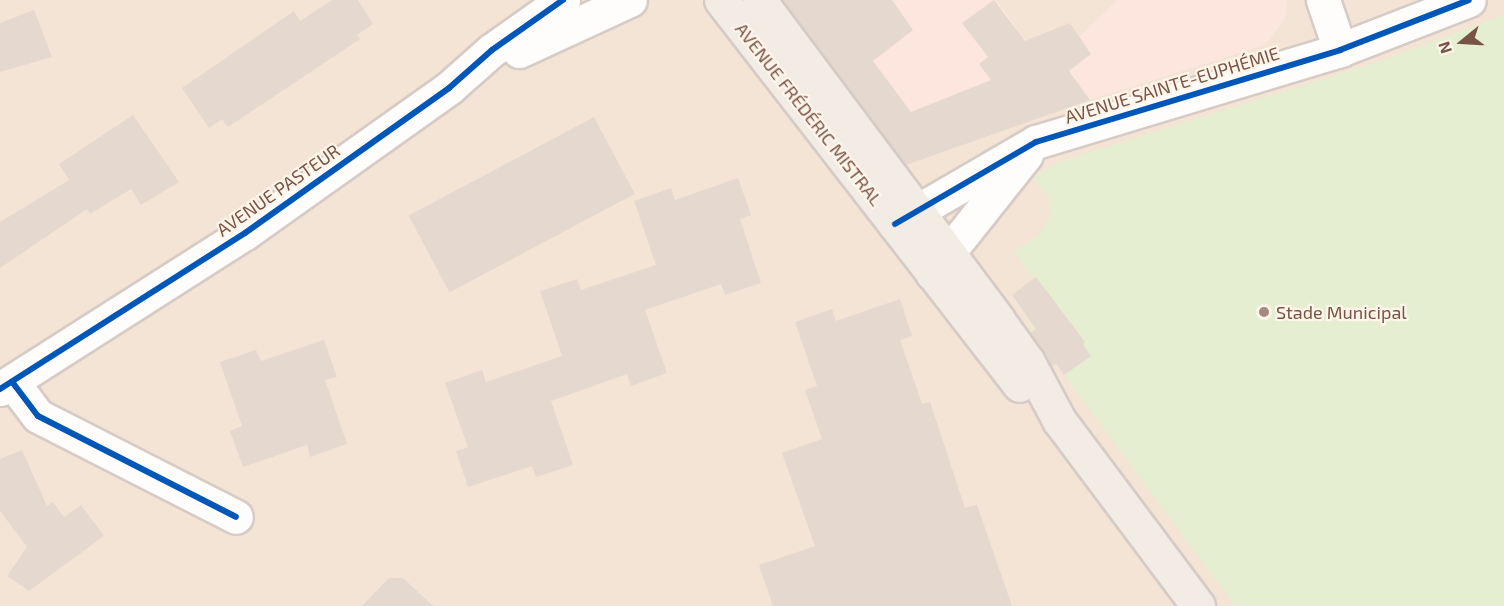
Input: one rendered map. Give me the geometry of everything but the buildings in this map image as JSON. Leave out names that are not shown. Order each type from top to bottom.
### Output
[{"type":"main road","name":"AVENUE FRÉDÉRIC MISTRAL","points":[[721,0],[905,217],[941,264],[1028,362],[1059,420],[1198,606]]},
{"type":"main road","name":"AVENUE FRÉDÉRIC MISTRAL","points":[[759,0],[905,217]]},
{"type":"street","name":"AVENUE PASTEUR","points":[[7,386],[245,233],[448,88],[492,50],[563,0]]},
{"type":"street","name":"AVENUE PASTEUR","points":[[541,39],[599,0]]},
{"type":"street","name":"AVENUE PASTEUR","points":[[448,88],[541,39],[630,0]]},
{"type":"street","points":[[1323,0],[1340,50]]},
{"type":"street","name":"AVENUE SAINTE-EUPHÉMIE","points":[[905,217],[1036,142],[1340,50],[1469,0]]},
{"type":"street","points":[[941,264],[1036,142]]},
{"type":"street","points":[[7,386],[38,417],[236,517]]},
{"type":"shaded area","points":[[0,0],[1504,0],[1504,606],[0,606]]},
{"type":"shaded area","points":[[777,0],[996,0],[1026,41],[1070,23],[1079,37],[1117,0],[1286,0],[1287,4],[1285,18],[1265,45],[1090,100],[903,166]]},
{"type":"green space","name":"Stade Municipal","points":[[1504,15],[1504,606],[1235,606],[1056,364],[1051,367],[1028,335],[1035,329],[1012,295],[1033,279],[1014,252],[1041,233],[1051,213],[1048,196],[1032,178],[1056,163],[1380,61]]},
{"type":"cycle path","points":[[0,389],[245,233],[449,88],[492,50],[563,0]]},
{"type":"cycle path","points":[[895,224],[1036,142],[1340,50],[1469,0]]},
{"type":"cycle path","points":[[13,383],[38,416],[236,517]]},
{"type":"place","name":"Stade Municipal","points":[[1264,312]]}]
